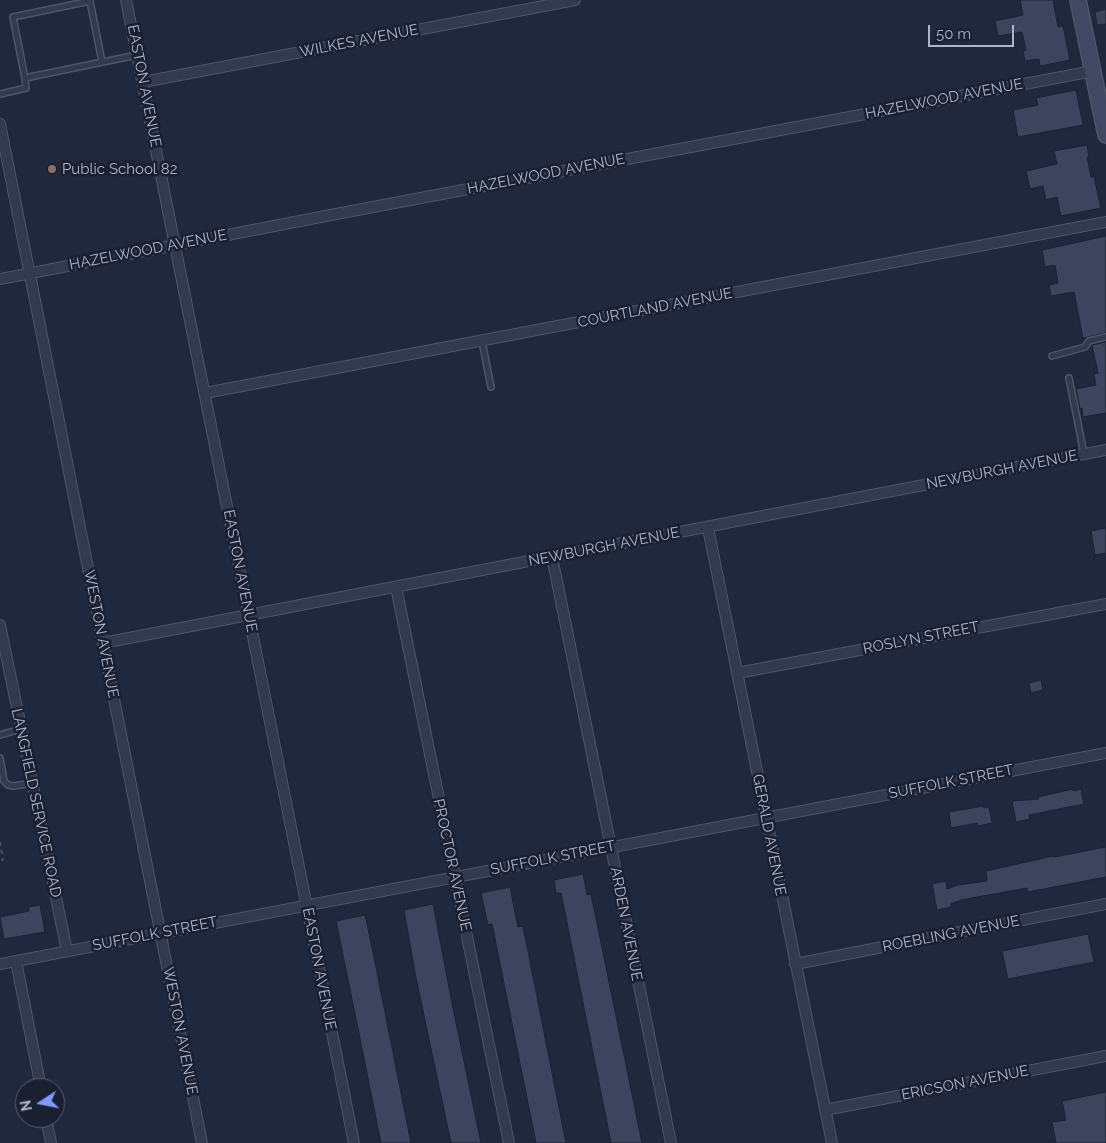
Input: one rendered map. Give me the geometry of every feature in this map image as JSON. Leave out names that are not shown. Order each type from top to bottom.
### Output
[{"type":"street","name":"EASTON AVENUE","points":[[126,0],[354,1143]]},
{"type":"street","name":"WILKES AVENUE","points":[[143,82],[575,0]]},
{"type":"street","points":[[1078,0],[1093,71],[1101,88],[1106,135]]},
{"type":"street","name":"HAZELWOOD AVENUE","points":[[0,279],[1093,71]]},
{"type":"street","name":"WESTON AVENUE","points":[[0,124],[202,1143]]},
{"type":"street","name":"COURTLAND AVENUE","points":[[205,393],[1106,222]]},
{"type":"street","name":"NEWBURGH AVENUE","points":[[103,643],[1106,450]]},
{"type":"street","name":"GERALD AVENUE","points":[[708,528],[832,1143]]},
{"type":"street","name":"ARDEN AVENUE","points":[[552,557],[671,1143]]},
{"type":"street","name":"PROCTOR AVENUE","points":[[396,587],[509,1143]]},
{"type":"street","name":"ROSLYN STREET","points":[[737,673],[1106,604]]},
{"type":"street","name":"LANGFIELD SERVICE ROAD","points":[[0,625],[66,951]]},
{"type":"street","name":"SUFFOLK STREET","points":[[0,964],[1106,753]]},
{"type":"street","name":"ROEBLING AVENUE","points":[[795,964],[1106,904]]},
{"type":"street","points":[[16,961],[39,1078]]},
{"type":"street","name":"ERICSON AVENUE","points":[[825,1110],[1106,1056]]},
{"type":"street","points":[[48,1128],[51,1143]]},
{"type":"lane","points":[[0,94],[26,88],[13,18],[90,2],[102,62]]},
{"type":"lane","points":[[24,78],[137,55]]},
{"type":"lane","points":[[1052,356],[1085,347],[1089,341],[1106,337]]},
{"type":"lane","points":[[482,341],[491,387]]},
{"type":"lane","points":[[1069,378],[1084,454]]},
{"type":"lane","points":[[0,735],[21,728]]},
{"type":"lane","points":[[0,758],[4,781],[8,785],[32,783]]},
{"type":"path","points":[[0,842],[4,860],[0,861]]},
{"type":"building","points":[[1020,0],[1053,0],[1058,27],[1063,26],[1070,60],[1040,66],[1039,59],[1025,61],[1023,51],[1026,50],[1022,32],[998,36],[995,21],[1023,15]]},
{"type":"building","points":[[1106,9],[1106,24],[1097,25],[1095,12]]},
{"type":"building","points":[[1076,90],[1083,125],[1018,137],[1013,110],[1038,105],[1036,98]]},
{"type":"building","points":[[1087,145],[1091,177],[1094,177],[1101,208],[1061,216],[1057,197],[1046,200],[1043,186],[1030,189],[1026,171],[1057,164],[1054,151]]},
{"type":"building","points":[[1106,236],[1106,333],[1083,338],[1074,292],[1051,296],[1049,285],[1058,283],[1055,265],[1045,267],[1042,250]]},
{"type":"building","points":[[1106,342],[1106,413],[1083,417],[1076,389],[1096,385],[1094,374],[1098,373],[1092,345]]},
{"type":"building","points":[[1106,528],[1106,553],[1095,555],[1091,531]]},
{"type":"building","points":[[1041,680],[1043,690],[1031,693],[1029,683]]},
{"type":"building","points":[[1073,789],[1073,791],[1081,789],[1084,804],[1029,815],[1030,819],[1016,822],[1012,801],[1039,799],[1038,797]]},
{"type":"building","points":[[983,806],[984,808],[989,807],[992,823],[978,826],[977,823],[951,828],[949,812]]},
{"type":"building","points":[[1106,847],[1106,877],[1028,892],[1027,888],[961,900],[951,904],[951,907],[937,910],[932,884],[946,881],[947,889],[958,885],[987,881],[986,871],[1053,856]]},
{"type":"building","points":[[583,874],[587,895],[591,894],[642,1143],[611,1143],[561,893],[556,893],[554,880]]},
{"type":"building","points":[[510,887],[518,927],[523,926],[566,1143],[536,1143],[492,924],[488,925],[481,893]]},
{"type":"building","points":[[433,904],[481,1143],[451,1143],[416,978],[404,910]]},
{"type":"building","points":[[40,905],[45,932],[4,939],[0,917],[29,911],[29,907]]},
{"type":"building","points":[[365,915],[411,1143],[381,1143],[336,921]]},
{"type":"building","points":[[1088,934],[1094,962],[1008,979],[1002,951]]},
{"type":"building","points":[[1106,1092],[1106,1143],[1056,1143],[1052,1122],[1066,1120],[1062,1101]]},
{"type":"place","name":"Public School 82","points":[[52,169]]}]
